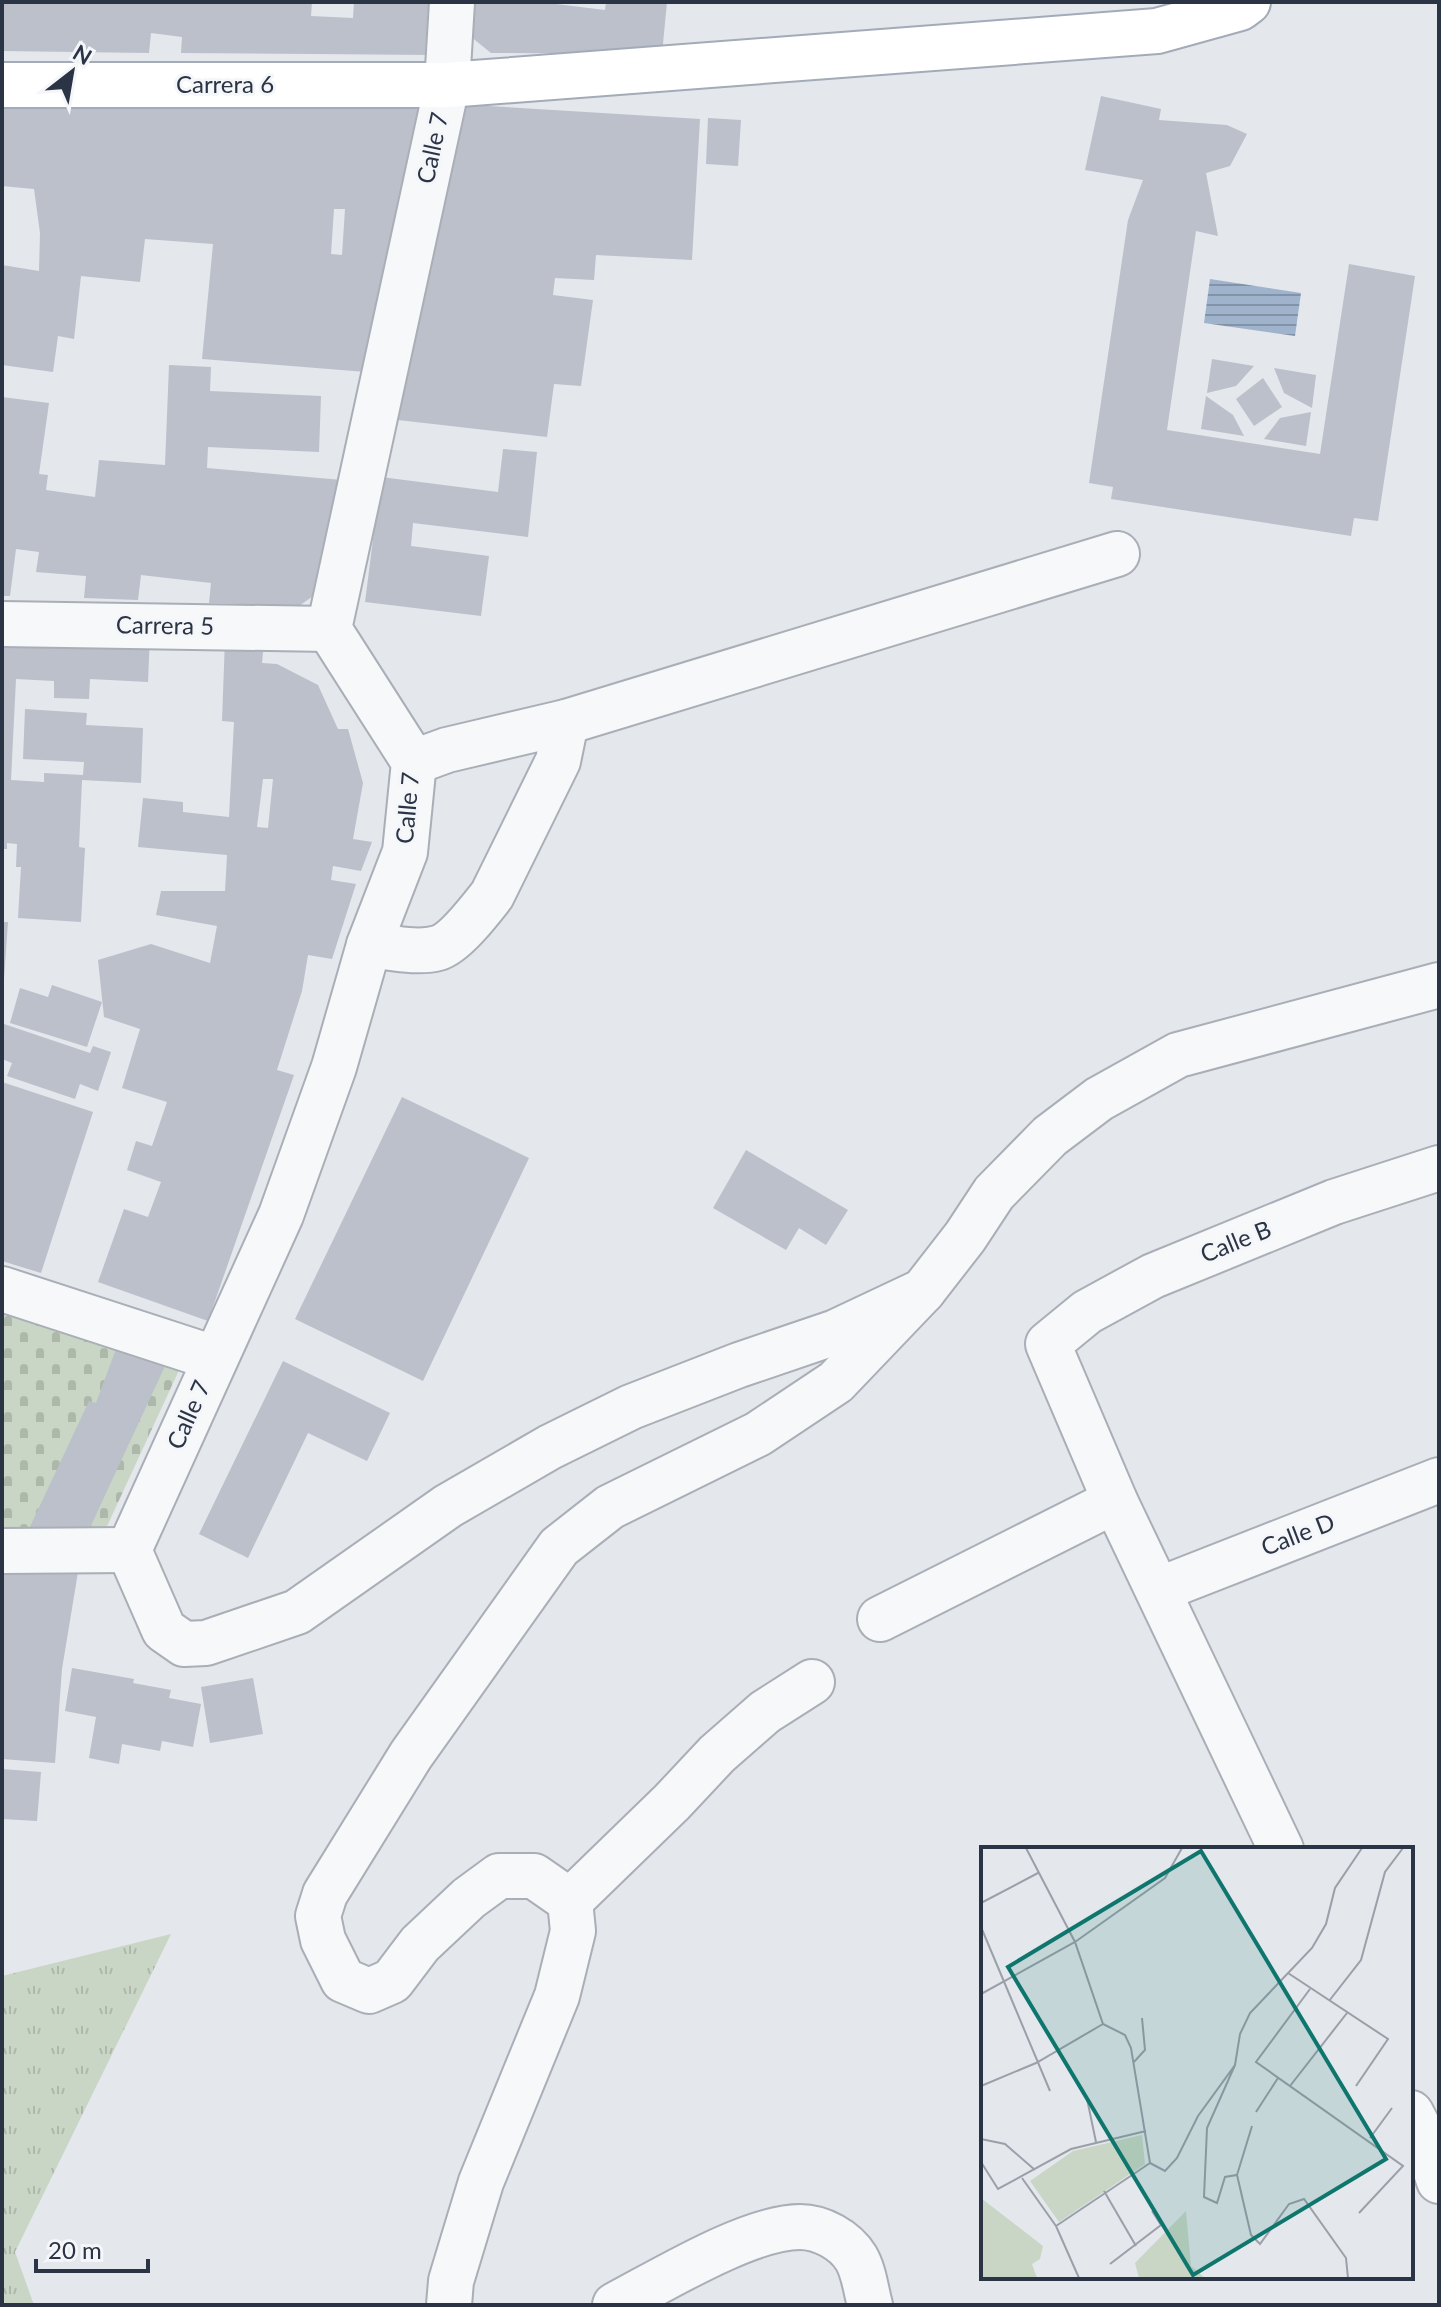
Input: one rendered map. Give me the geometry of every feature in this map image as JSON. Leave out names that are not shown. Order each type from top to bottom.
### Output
[{"type":"main road","name":"Carrera 6","points":[[2,85],[447,85],[1157,31],[1240,8],[1248,2]]},
{"type":"street","name":"Calle 7","points":[[129,1550],[281,1215],[334,1067],[369,945],[405,852],[414,762],[329,629],[447,85],[452,2]]},
{"type":"street","points":[[414,762],[447,750],[566,722],[1117,554]]},
{"type":"street","name":"Carrera 5","points":[[2,624],[329,629]]},
{"type":"street","points":[[369,945],[416,950],[440,948],[480,911],[492,895],[558,761],[566,722]]},
{"type":"street","points":[[449,2305],[451,2281],[481,2182],[557,1996],[573,1931],[570,1901],[534,1876],[499,1876],[469,1898],[420,1944],[392,1981],[369,1991],[343,1980],[323,1940],[318,1916],[325,1894],[353,1845],[411,1755],[559,1547],[610,1507],[758,1434],[836,1382],[923,1291],[994,1193],[1050,1136],[1099,1099],[1178,1055],[1439,985]]},
{"type":"street","name":"Calle B","points":[[1115,1501],[1048,1344],[1087,1312],[1153,1276],[1334,1202],[1439,1168]]},
{"type":"street","points":[[2,1289],[214,1358]]},
{"type":"street","points":[[2,1551],[129,1550],[164,1630],[184,1644],[206,1643],[297,1612],[448,1506],[550,1447],[631,1407],[836,1332],[923,1291]]},
{"type":"street","name":"Calle D","points":[[1158,1590],[1439,1480]]},
{"type":"street","points":[[880,1619],[1115,1501],[1280,1847]]},
{"type":"street","points":[[570,1901],[717,1754],[765,1712],[812,1682]]},
{"type":"street","points":[[1425,2129],[1439,2181]]},
{"type":"street","points":[[615,2305],[758,2235],[800,2227],[831,2233],[856,2258],[870,2305]]},
{"type":"green space","points":[[2,1310],[180,1368],[103,1535],[2,1534]]},
{"type":"green space","points":[[171,1934],[15,2252],[34,2305],[2,2305],[2,1976]]},
{"type":"water","points":[[1210,279],[1301,293],[1295,336],[1204,323]]},
{"type":"building","points":[[2,2],[312,2],[311,16],[353,18],[354,2],[436,2],[433,55],[181,53],[182,37],[151,33],[149,53],[2,51]]},
{"type":"building","points":[[472,2],[540,2],[605,10],[606,2],[667,2],[662,54],[491,53],[470,36]]},
{"type":"building","points":[[1101,96],[1161,109],[1159,120],[1227,125],[1247,134],[1230,166],[1206,173],[1218,236],[1196,231],[1167,430],[1320,454],[1349,264],[1415,276],[1378,521],[1354,518],[1351,536],[1111,499],[1113,487],[1089,483],[1128,220],[1143,180],[1085,170]]},
{"type":"building","points":[[2,102],[426,104],[366,372],[202,359],[213,244],[145,239],[140,282],[81,276],[74,339],[58,336],[53,372],[2,365],[2,265],[39,271],[40,233],[34,189],[2,186]],"holes":[[[334,209],[345,209],[342,255],[331,254]]]},
{"type":"building","points":[[455,104],[700,119],[692,260],[596,255],[594,280],[555,278],[553,295],[593,300],[581,386],[554,384],[547,437],[398,420]]},
{"type":"building","points":[[708,118],[741,120],[738,166],[706,164]]},
{"type":"building","points":[[1212,359],[1254,366],[1236,386],[1207,393]]},
{"type":"building","points":[[169,365],[211,367],[210,391],[321,396],[319,452],[208,447],[207,468],[342,480],[316,594],[299,606],[209,603],[211,583],[141,575],[138,600],[84,598],[86,576],[36,572],[39,552],[16,549],[10,596],[2,596],[2,397],[49,403],[39,474],[48,475],[46,490],[95,497],[99,460],[165,465]]},
{"type":"building","points":[[1274,368],[1316,375],[1312,408],[1284,393]]},
{"type":"building","points":[[1263,378],[1282,407],[1254,426],[1236,399]]},
{"type":"building","points":[[1206,396],[1233,415],[1244,436],[1201,429]]},
{"type":"building","points":[[1311,412],[1306,446],[1264,439],[1280,418]]},
{"type":"building","points":[[503,449],[537,452],[528,537],[413,523],[411,546],[489,556],[481,616],[365,602],[381,477],[498,492]]},
{"type":"building","points":[[2,632],[150,635],[148,682],[90,679],[89,699],[54,698],[54,681],[16,679],[11,780],[44,782],[44,773],[83,775],[84,762],[23,759],[25,709],[87,713],[86,725],[143,728],[141,783],[82,780],[79,847],[85,848],[81,922],[18,918],[21,867],[16,867],[17,844],[7,843],[7,849],[2,849]]},
{"type":"building","points":[[225,639],[264,641],[262,663],[277,664],[318,685],[338,729],[348,729],[363,783],[353,839],[372,842],[361,871],[333,866],[331,880],[356,884],[332,959],[308,955],[302,991],[277,1070],[294,1075],[208,1321],[98,1282],[124,1209],[148,1217],[161,1182],[127,1170],[136,1141],[152,1146],[167,1102],[122,1088],[140,1029],[104,1017],[98,960],[151,944],[210,963],[217,926],[156,915],[161,891],[225,891],[227,855],[138,847],[143,798],[183,802],[183,812],[229,817],[234,722],[222,721]],"holes":[[[263,779],[273,779],[268,828],[257,827]]]},
{"type":"building","points":[[2,922],[8,922],[4,979],[2,979]]},
{"type":"building","points":[[52,985],[102,1002],[87,1047],[10,1023],[20,988],[48,997]]},
{"type":"building","points":[[4,1024],[90,1053],[93,1046],[111,1052],[98,1091],[80,1084],[75,1099],[7,1076],[12,1063],[2,1059]]},
{"type":"building","points":[[2,1082],[93,1112],[41,1273],[2,1261]]},
{"type":"building","points":[[402,1097],[529,1158],[423,1381],[295,1319]]},
{"type":"building","points":[[746,1150],[848,1210],[826,1245],[799,1228],[786,1250],[713,1208]]},
{"type":"building","points":[[116,1349],[166,1364],[88,1532],[28,1531],[89,1401],[96,1403]]},
{"type":"building","points":[[283,1361],[390,1413],[367,1461],[308,1433],[248,1558],[199,1534]]},
{"type":"building","points":[[2,1566],[79,1566],[62,1669],[55,1763],[2,1759]]},
{"type":"building","points":[[72,1668],[134,1679],[133,1683],[171,1690],[169,1698],[201,1704],[193,1747],[162,1741],[160,1751],[122,1744],[119,1764],[89,1758],[96,1717],[65,1711]]},
{"type":"building","points":[[253,1678],[263,1734],[210,1743],[201,1687]]},
{"type":"building","points":[[2,1769],[41,1772],[37,1821],[2,1819]]}]
